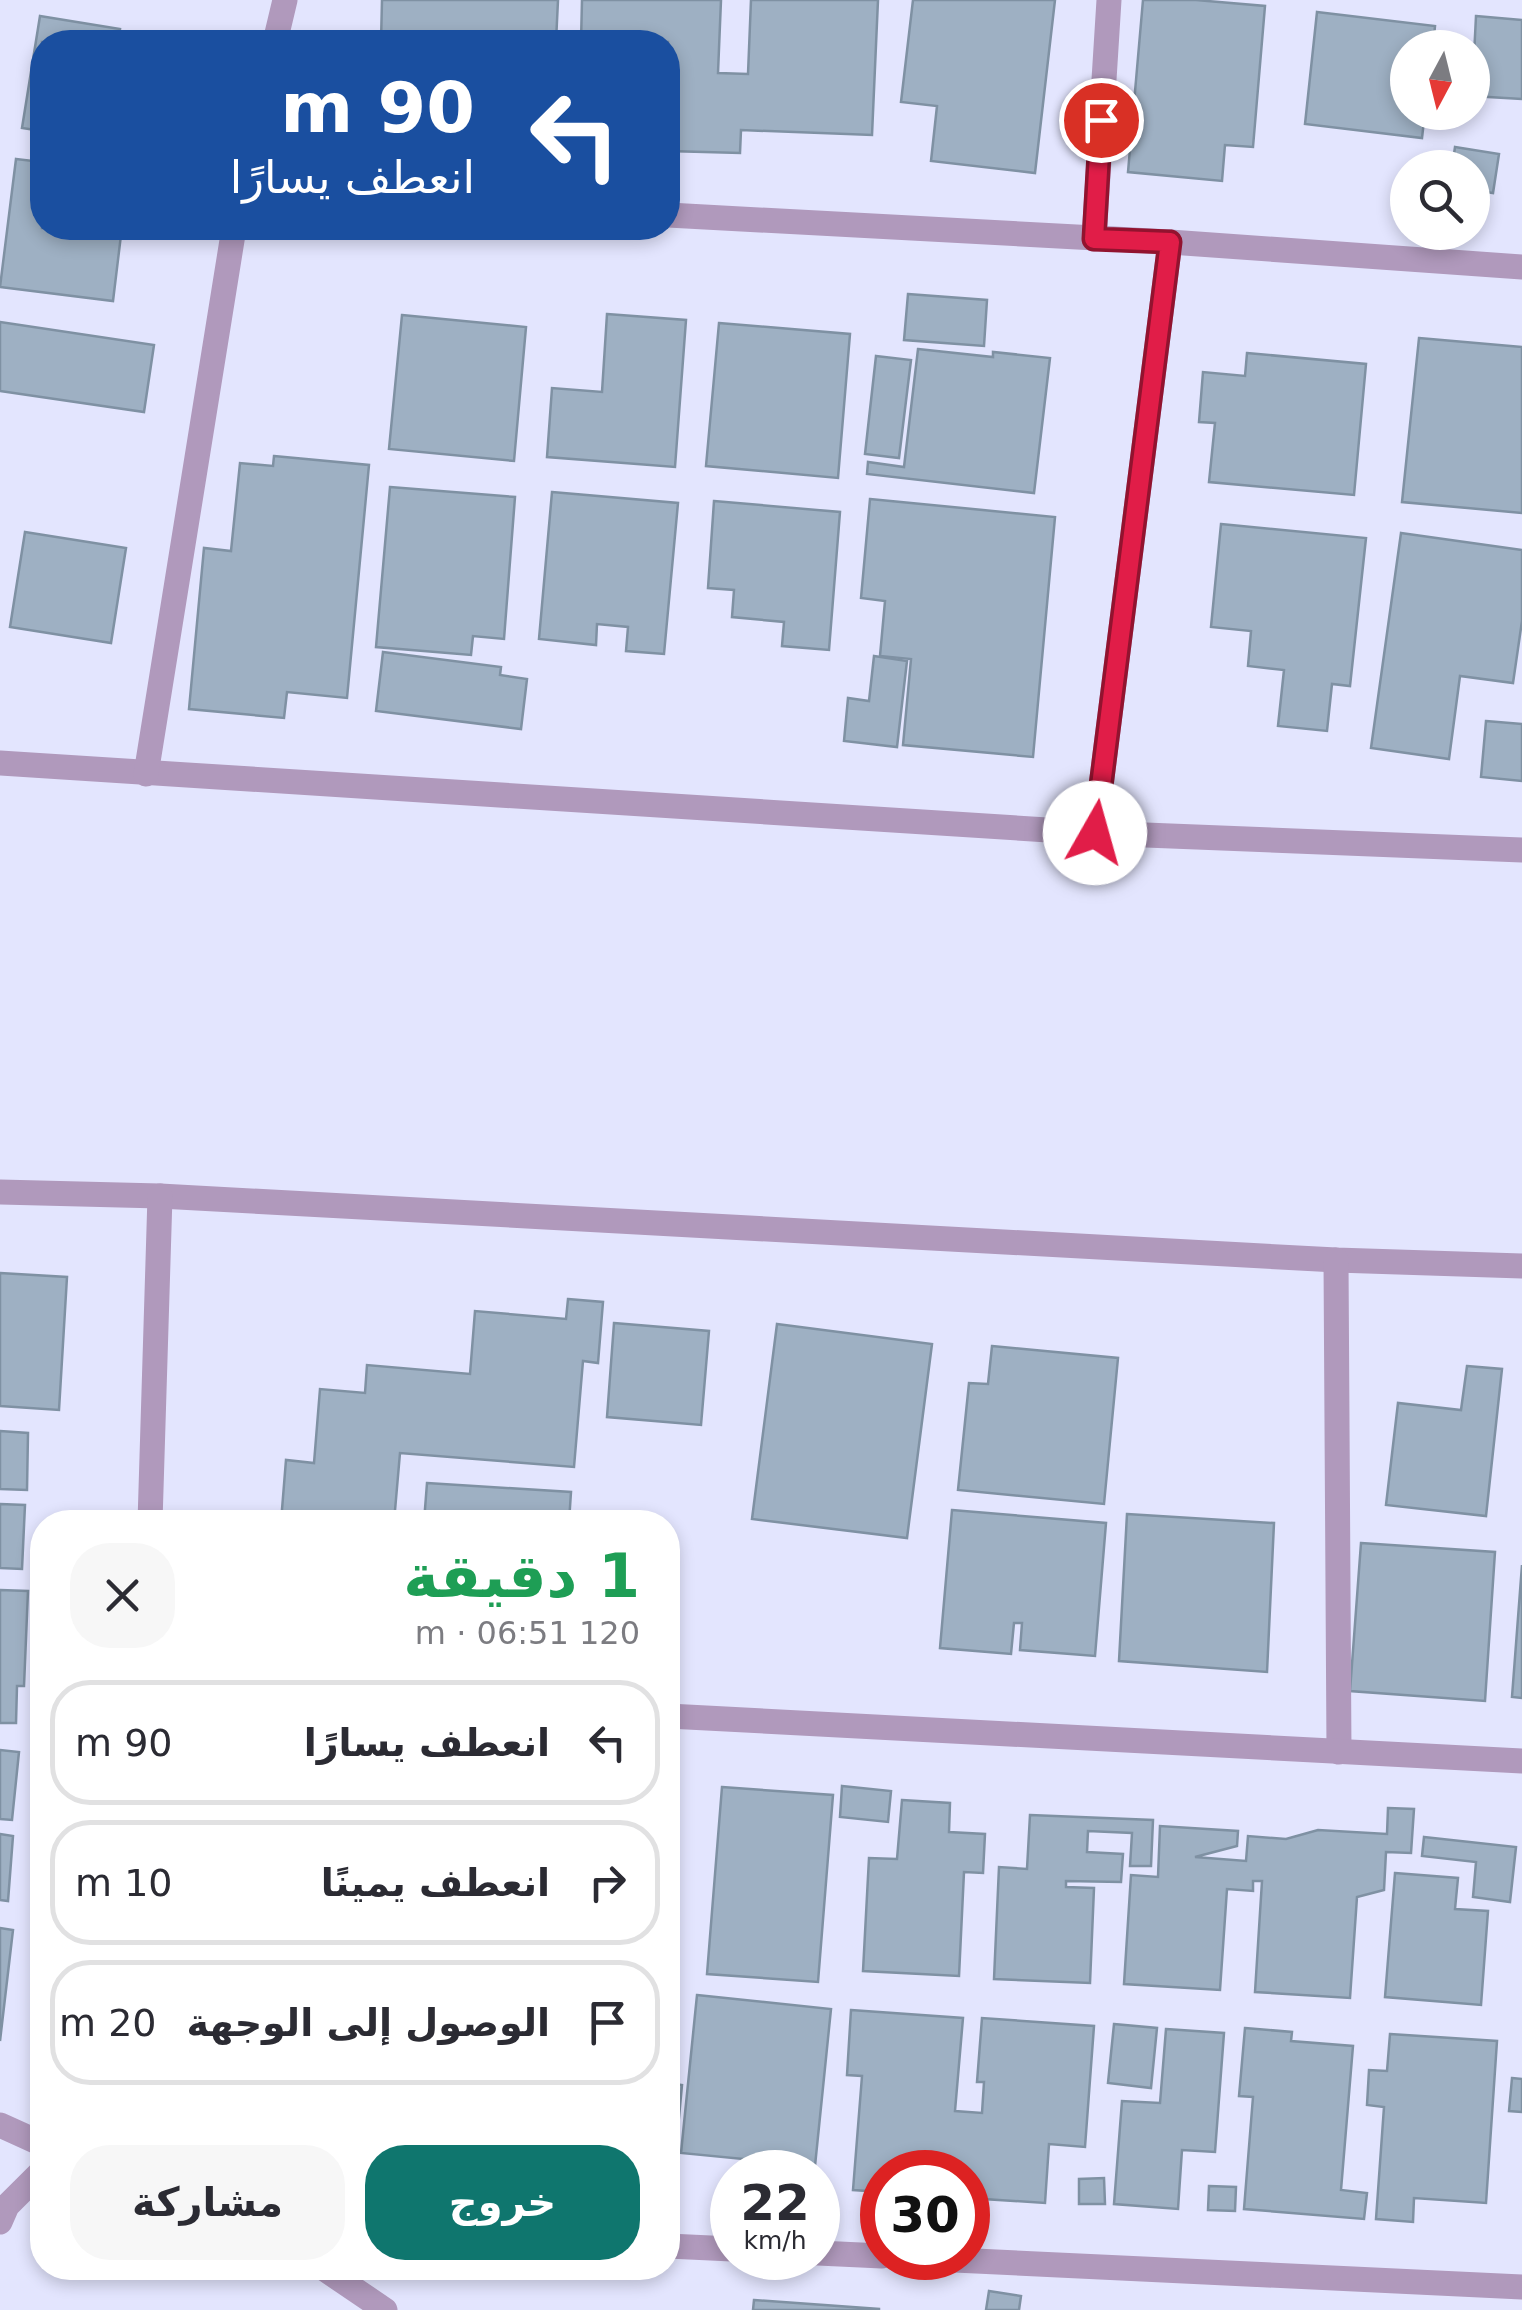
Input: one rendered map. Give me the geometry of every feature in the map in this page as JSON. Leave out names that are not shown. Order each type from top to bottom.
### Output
[{"type":"street","points":[[278,30],[284,0]]},
{"type":"street","points":[[1094,239],[1108,0]]},
{"type":"street","points":[[680,216],[1170,242],[1522,267]]},
{"type":"street","points":[[146,774],[232,240]]},
{"type":"street","points":[[1095,833],[1170,242]]},
{"type":"street","points":[[0,762],[1095,833],[1522,850]]},
{"type":"street","points":[[0,1192],[160,1196],[1336,1260],[1522,1266]]},
{"type":"street","points":[[150,1510],[160,1196]]},
{"type":"street","points":[[1336,1260],[1339,1752]]},
{"type":"street","points":[[680,1717],[1522,1761]]},
{"type":"street","points":[[0,2125],[30,2139]]},
{"type":"street","points":[[0,2222],[6,2206],[30,2183]]},
{"type":"street","points":[[680,2247],[710,2248]]},
{"type":"street","points":[[990,2262],[1522,2287]]},
{"type":"street","points":[[341,2280],[385,2310]]},
{"type":"building","points":[[382,0],[558,0],[557,30],[381,30]]},
{"type":"building","points":[[582,0],[721,0],[718,73],[748,74],[751,0],[878,0],[872,135],[741,130],[740,153],[680,151],[680,30],[581,30]]},
{"type":"building","points":[[913,0],[1055,0],[1035,173],[931,161],[937,106],[901,102]]},
{"type":"building","points":[[1143,0],[1265,6],[1253,147],[1225,145],[1222,181],[1128,172]]},
{"type":"building","points":[[1317,12],[1435,26],[1435,30],[1390,30],[1390,130],[1423,130],[1422,138],[1305,124]]},
{"type":"building","points":[[40,16],[120,29],[120,30],[38,30]]},
{"type":"building","points":[[1476,16],[1522,20],[1522,99],[1490,97],[1490,30],[1475,30]]},
{"type":"building","points":[[30,78],[30,129],[22,128]]},
{"type":"building","points":[[1490,153],[1499,154],[1493,193],[1490,193]]},
{"type":"building","points":[[16,159],[30,161],[30,240],[120,240],[113,301],[0,287]]},
{"type":"building","points":[[908,294],[987,300],[984,346],[904,340]]},
{"type":"building","points":[[607,314],[686,320],[675,467],[547,457],[552,388],[602,392]]},
{"type":"building","points":[[402,315],[526,327],[514,461],[389,449]]},
{"type":"building","points":[[0,322],[154,345],[144,412],[0,391]]},
{"type":"building","points":[[719,323],[850,334],[838,478],[706,466]]},
{"type":"building","points":[[1419,338],[1522,347],[1522,513],[1402,502]]},
{"type":"building","points":[[918,349],[1050,358],[1034,493],[867,474],[868,462],[904,467]]},
{"type":"building","points":[[1247,353],[1366,364],[1354,495],[1209,482],[1215,423],[1199,422],[1203,372],[1245,376]]},
{"type":"building","points":[[876,356],[911,360],[899,458],[865,454]]},
{"type":"building","points":[[274,456],[369,465],[347,698],[287,692],[284,718],[189,709],[204,548],[231,551],[240,463],[273,466]]},
{"type":"building","points":[[390,487],[515,497],[504,639],[473,636],[471,655],[376,647]]},
{"type":"building","points":[[552,492],[678,503],[664,654],[626,651],[628,627],[597,624],[596,645],[539,639]]},
{"type":"building","points":[[870,499],[1055,517],[1033,757],[903,745],[911,659],[880,656],[885,601],[861,598]]},
{"type":"building","points":[[714,501],[840,512],[829,650],[782,646],[784,622],[732,617],[734,590],[708,588]]},
{"type":"building","points":[[1221,524],[1366,538],[1350,686],[1332,684],[1327,731],[1278,726],[1284,670],[1248,666],[1251,631],[1211,627]]},
{"type":"building","points":[[25,532],[126,548],[111,643],[10,627]]},
{"type":"building","points":[[1401,533],[1522,550],[1522,621],[1513,683],[1460,676],[1449,759],[1371,748]]},
{"type":"building","points":[[383,652],[501,667],[500,675],[527,679],[521,729],[376,711]]},
{"type":"building","points":[[874,656],[907,661],[897,747],[844,741],[848,698],[869,701]]},
{"type":"building","points":[[1486,721],[1522,724],[1522,781],[1481,777]]},
{"type":"building","points":[[0,1273],[67,1277],[59,1410],[0,1406]]},
{"type":"building","points":[[568,1299],[603,1302],[598,1363],[583,1361],[574,1467],[400,1453],[395,1510],[282,1510],[286,1460],[314,1463],[320,1389],[365,1393],[367,1365],[470,1374],[475,1311],[566,1319]]},
{"type":"building","points":[[614,1323],[709,1331],[701,1425],[607,1417]]},
{"type":"building","points":[[777,1324],[932,1344],[907,1538],[752,1519]]},
{"type":"building","points":[[992,1346],[1118,1358],[1104,1504],[958,1490],[969,1383],[988,1384]]},
{"type":"building","points":[[1467,1366],[1502,1369],[1486,1516],[1386,1505],[1398,1403],[1461,1410]]},
{"type":"building","points":[[0,1431],[28,1433],[27,1490],[0,1489]]},
{"type":"building","points":[[427,1483],[571,1492],[570,1510],[425,1510]]},
{"type":"building","points":[[0,1504],[25,1505],[22,1569],[0,1568]]},
{"type":"building","points":[[952,1510],[1106,1523],[1095,1656],[1020,1650],[1022,1623],[1014,1623],[1011,1654],[940,1648]]},
{"type":"building","points":[[1127,1514],[1274,1523],[1267,1672],[1119,1661]]},
{"type":"building","points":[[1361,1543],[1495,1552],[1485,1701],[1350,1691]]},
{"type":"building","points":[[1522,1565],[1522,1698],[1512,1697]]},
{"type":"building","points":[[0,1590],[28,1591],[24,1686],[17,1686],[16,1723],[0,1723]]},
{"type":"building","points":[[0,1750],[19,1752],[12,1820],[0,1819]]},
{"type":"building","points":[[842,1786],[891,1791],[888,1822],[840,1817]]},
{"type":"building","points":[[722,1787],[833,1795],[818,1982],[707,1974]]},
{"type":"building","points":[[902,1800],[950,1803],[949,1832],[985,1834],[983,1873],[964,1872],[959,1976],[863,1971],[869,1858],[897,1859]]},
{"type":"building","points":[[1388,1808],[1414,1809],[1411,1853],[1386,1852],[1384,1890],[1357,1897],[1350,1998],[1255,1992],[1262,1881],[1253,1881],[1253,1891],[1227,1889],[1220,1990],[1124,1984],[1131,1875],[1158,1877],[1160,1826],[1238,1831],[1237,1846],[1195,1857],[1246,1861],[1248,1836],[1286,1839],[1318,1830],[1387,1834]]},
{"type":"building","points":[[1030,1815],[1153,1820],[1151,1866],[1130,1866],[1132,1833],[1088,1831],[1087,1852],[1123,1854],[1121,1882],[1066,1881],[1066,1887],[1094,1888],[1090,1983],[994,1979],[999,1867],[1027,1869]]},
{"type":"building","points":[[0,1834],[13,1836],[8,1901],[0,1900]]},
{"type":"building","points":[[1424,1837],[1516,1847],[1510,1902],[1473,1897],[1476,1862],[1422,1856]]},
{"type":"building","points":[[1395,1873],[1458,1878],[1455,1909],[1488,1911],[1481,2005],[1385,1997]]},
{"type":"building","points":[[0,1928],[13,1930],[0,2041]]},
{"type":"building","points":[[697,1995],[831,2009],[817,2150],[710,2150],[710,2156],[681,2153]]},
{"type":"building","points":[[851,2010],[963,2018],[955,2111],[982,2113],[984,2082],[977,2082],[982,2018],[1094,2026],[1085,2147],[1049,2144],[1045,2203],[990,2199],[990,2150],[860,2150],[860,2190],[853,2190],[862,2076],[847,2075]]},
{"type":"building","points":[[1114,2024],[1157,2028],[1151,2088],[1108,2083]]},
{"type":"building","points":[[1245,2028],[1292,2032],[1291,2041],[1353,2046],[1341,2190],[1367,2193],[1364,2219],[1244,2209],[1253,2097],[1239,2096]]},
{"type":"building","points":[[1166,2029],[1224,2033],[1215,2152],[1182,2150],[1178,2209],[1114,2204],[1122,2101],[1160,2103]]},
{"type":"building","points":[[1390,2034],[1497,2041],[1486,2203],[1414,2198],[1413,2222],[1376,2219],[1384,2107],[1367,2105],[1369,2070],[1387,2071]]},
{"type":"building","points":[[1512,2078],[1522,2079],[1522,2112],[1509,2111]]},
{"type":"building","points":[[1104,2178],[1105,2204],[1079,2204],[1079,2179]]},
{"type":"building","points":[[1209,2186],[1236,2187],[1235,2211],[1208,2210]]},
{"type":"building","points":[[989,2291],[1021,2296],[1019,2310],[986,2310]]},
{"type":"building","points":[[754,2300],[879,2309],[879,2310],[753,2310]]},
{"type":"route","points":[[1095,833],[1170,242],[1094,239],[1101,120]]}]
